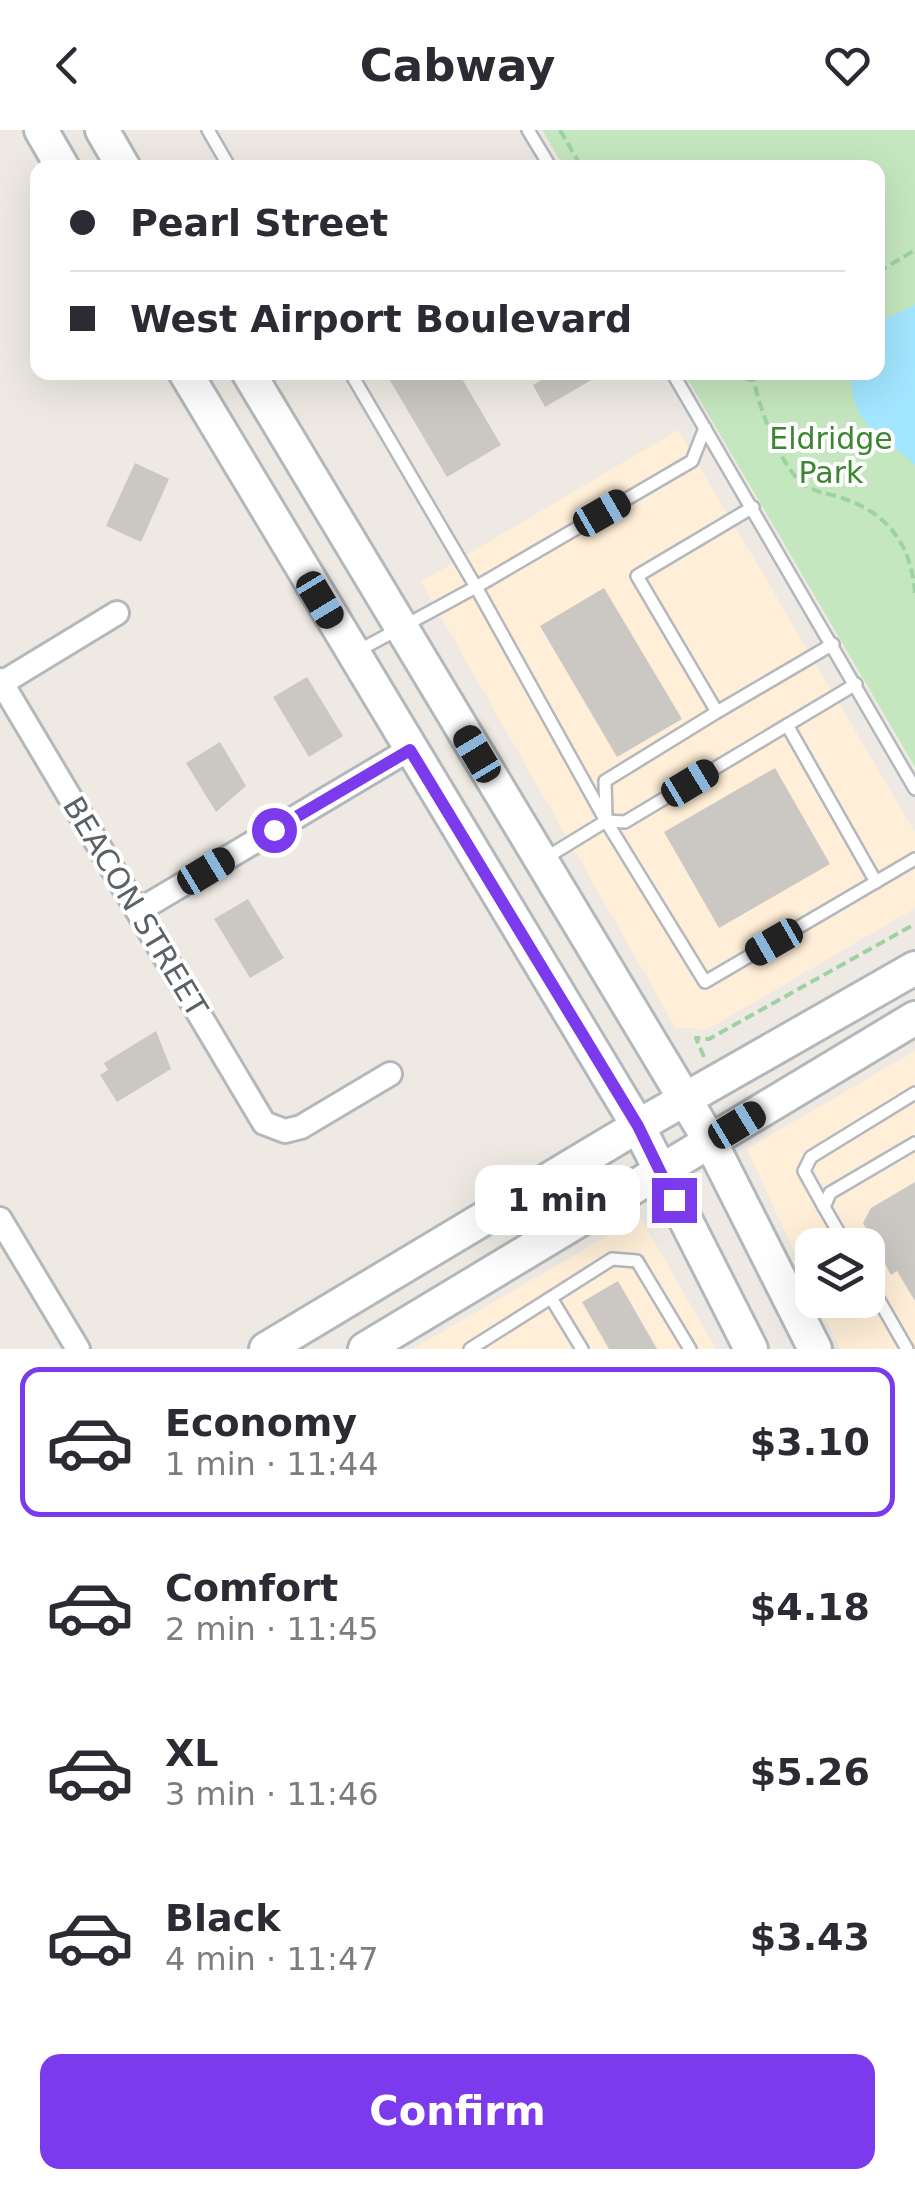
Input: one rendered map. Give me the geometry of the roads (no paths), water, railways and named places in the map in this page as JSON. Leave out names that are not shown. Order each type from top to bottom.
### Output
[{"type":"main road","points":[[41,130],[58,160]]},
{"type":"main road","points":[[102,130],[119,160]]},
{"type":"main road","points":[[190,380],[638,1126],[751,1349]]},
{"type":"main road","points":[[253,380],[710,1141],[815,1349]]},
{"type":"main road","points":[[266,1349],[638,1126],[915,968]]},
{"type":"main road","points":[[364,1349],[397,1336],[658,1170],[915,1018]]},
{"type":"street","points":[[1,682],[117,613]]},
{"type":"street","name":"BEACON STREET","points":[[1,682],[260,1118],[274,1130],[301,1126],[390,1074]]},
{"type":"street","points":[[138,912],[410,750]]},
{"type":"street","points":[[0,1219],[78,1349]]},
{"type":"lane","points":[[208,130],[225,160]]},
{"type":"lane","points":[[528,130],[545,160]]},
{"type":"lane","points":[[355,380],[606,821],[705,982],[915,859]]},
{"type":"lane","points":[[677,380],[915,790]]},
{"type":"lane","points":[[352,654],[692,461],[705,428]]},
{"type":"lane","points":[[716,712],[637,576],[752,507]]},
{"type":"lane","points":[[606,821],[605,780],[833,644]]},
{"type":"lane","points":[[542,861],[606,821],[625,822],[856,684]]},
{"type":"lane","points":[[787,725],[876,882]]},
{"type":"lane","points":[[836,1228],[804,1171],[811,1158],[915,1093]]},
{"type":"lane","points":[[824,1207],[830,1194],[915,1143]]},
{"type":"lane","points":[[470,1349],[612,1259],[637,1261],[690,1349]]},
{"type":"lane","points":[[551,1298],[582,1349]]},
{"type":"lane","points":[[885,1311],[907,1349]]},
{"type":"water","points":[[915,305],[915,465],[870,427],[856,406],[852,391],[851,380],[885,380],[885,319]]},
{"type":"park label","name":"Eldridge Park","points":[[831,456]]}]
